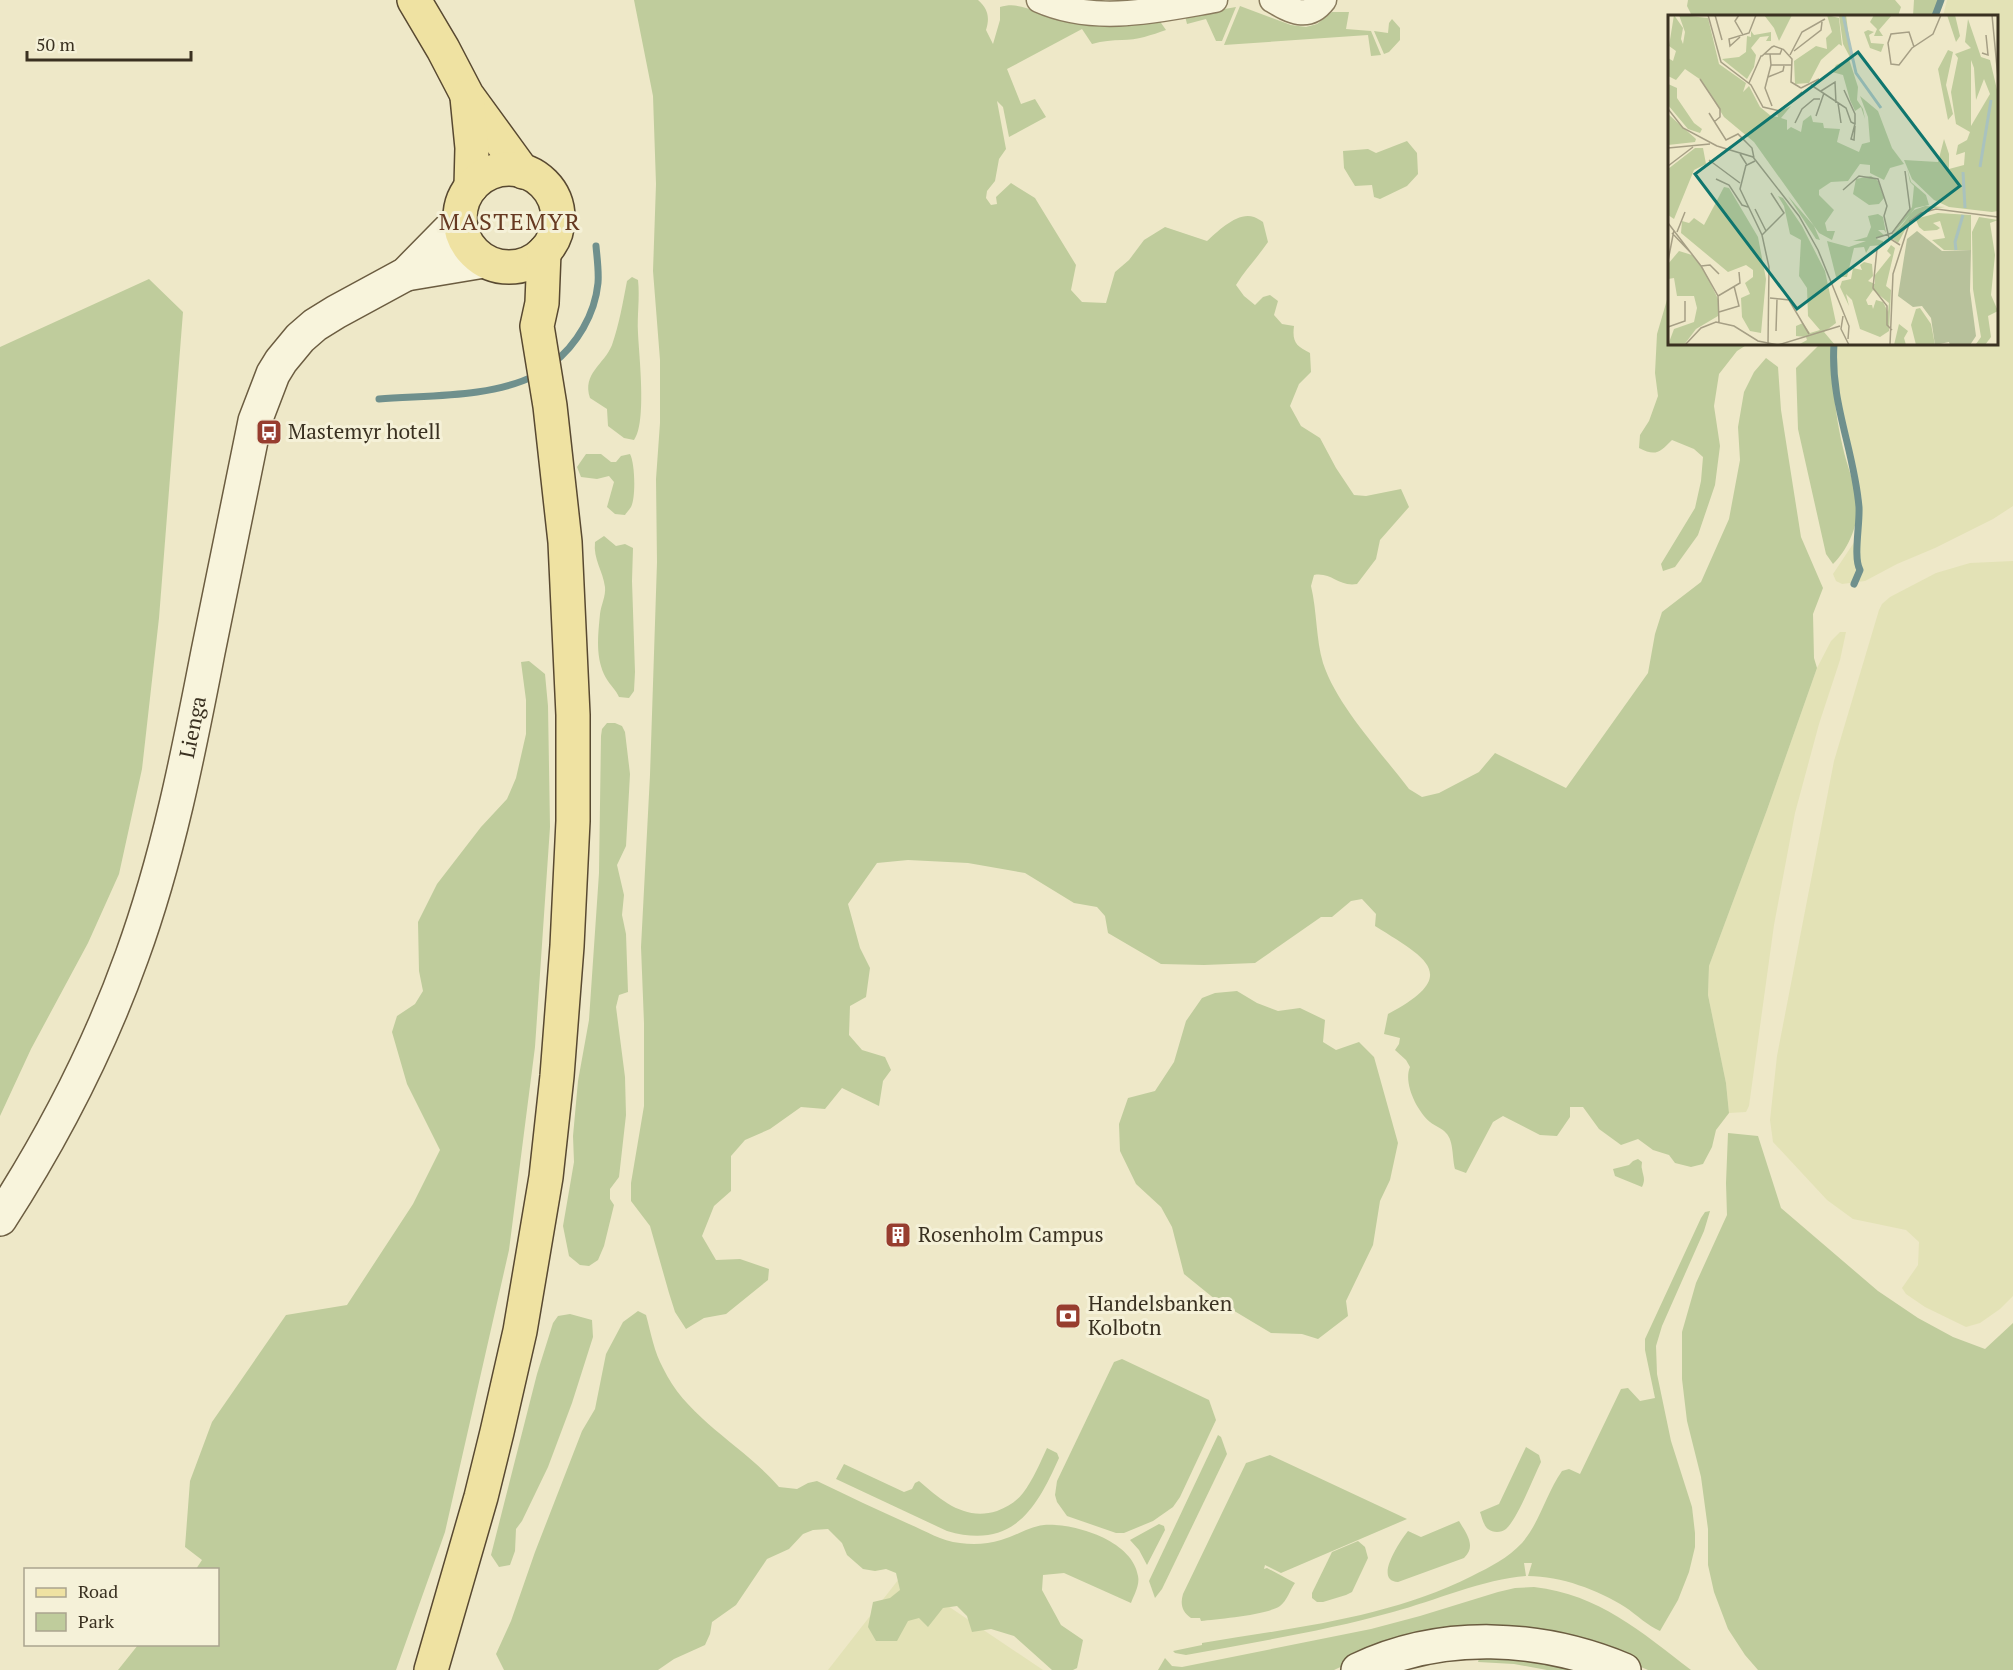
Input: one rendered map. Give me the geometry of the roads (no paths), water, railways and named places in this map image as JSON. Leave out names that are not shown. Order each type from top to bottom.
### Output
[{"type":"main road","points":[[414,0],[467,96],[523,172]]},
{"type":"main road","points":[[467,96],[472,148],[471,187]]},
{"type":"main road","points":[[495,264],[527,263],[544,252],[557,226],[557,214],[549,191],[541,182],[523,172],[500,170],[479,179],[462,202],[460,219],[464,238],[469,247],[495,264],[537,326]]},
{"type":"main road","points":[[431,1670],[484,1486],[520,1330],[546,1177],[557,1076],[573,832],[573,715],[565,542],[550,405],[537,326],[542,303],[544,252]]},
{"type":"street","points":[[1039,0],[1070,10],[1098,14],[1131,13],[1215,0]]},
{"type":"street","points":[[1272,0],[1295,12],[1307,13],[1318,8],[1324,0]]},
{"type":"street","name":"Lienga","points":[[0,1219],[34,1164],[78,1081],[108,1016],[142,926],[163,858],[185,772],[255,421],[267,386],[289,350],[315,325],[406,274],[460,219]]},
{"type":"street","name":"Lienga","points":[[406,274],[495,264]]},
{"type":"street","points":[[1358,1670],[1413,1650],[1440,1645],[1489,1642],[1517,1643],[1567,1650],[1624,1670]]},
{"type":"waterway","points":[[1935,15],[1941,0]]},
{"type":"waterway","points":[[552,364],[577,338],[589,317],[596,295],[598,278],[596,246]]},
{"type":"waterway","points":[[1834,345],[1839,406],[1859,507],[1857,549],[1860,570],[1854,584]]},
{"type":"waterway","points":[[379,399],[479,392],[499,388],[536,375]]},
{"type":"place","name":"Mastemyr hotell","points":[[269,432]]},
{"type":"place","name":"Rosenholm Campus","points":[[898,1235]]},
{"type":"place","name":"Handelsbanken Kolbotn","points":[[1068,1316]]},
{"type":"district","name":"MASTEMYR","points":[[510,222]]}]
